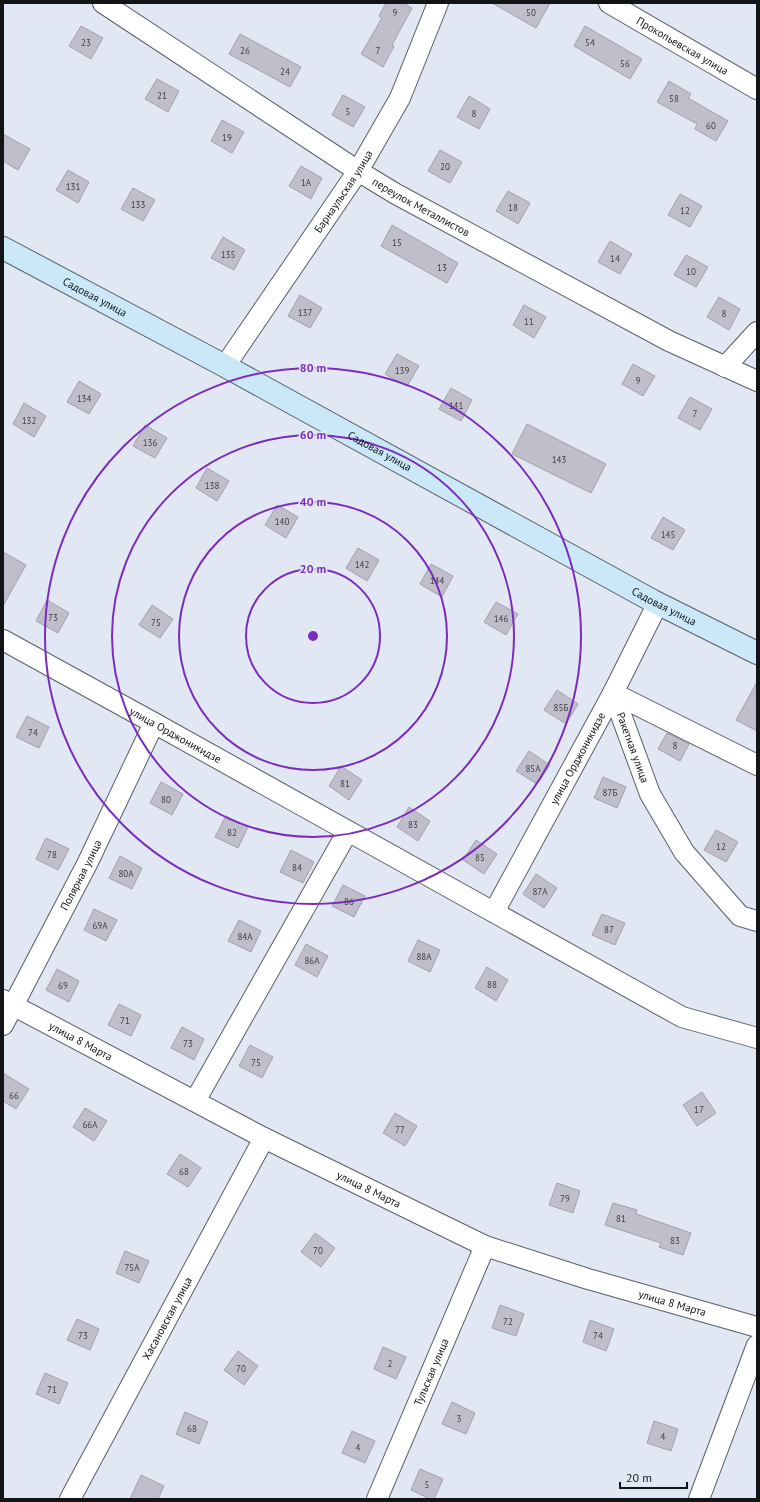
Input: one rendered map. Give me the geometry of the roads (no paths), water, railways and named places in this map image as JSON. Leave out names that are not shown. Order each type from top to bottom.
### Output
[{"type":"street","name":"переулок Металлистов","points":[[103,3],[358,171],[396,194],[662,337],[757,381]]},
{"type":"street","name":"Барнаульская улица","points":[[225,366],[358,171],[400,98],[438,3]]},
{"type":"street","name":"Прокопьевская улица","points":[[609,3],[757,89]]},
{"type":"street","name":"Садовая улица","points":[[3,248],[225,366],[658,603],[757,653]]},
{"type":"street","points":[[725,366],[757,332]]},
{"type":"street","name":"улица Орджоникидзе","points":[[494,912],[613,693],[658,603]]},
{"type":"street","name":"улица Орджоникидзе","points":[[3,640],[682,1017],[757,1038]]},
{"type":"street","name":"Ракетная улица","points":[[613,693],[757,765]]},
{"type":"street","name":"Ракетная улица","points":[[613,693],[650,794],[684,852],[740,916],[757,921]]},
{"type":"street","name":"Полярная улица","points":[[3,1025],[9,1003],[88,862],[154,723]]},
{"type":"street","points":[[195,1101],[348,831]]},
{"type":"street","name":"улица 8 Марта","points":[[9,1003],[264,1138],[486,1246],[596,1281],[757,1327]]},
{"type":"street","name":"Хасановская улица","points":[[70,1499],[264,1138]]},
{"type":"street","name":"Тульская улица","points":[[377,1499],[486,1246]]},
{"type":"street","points":[[699,1499],[757,1345]]}]
